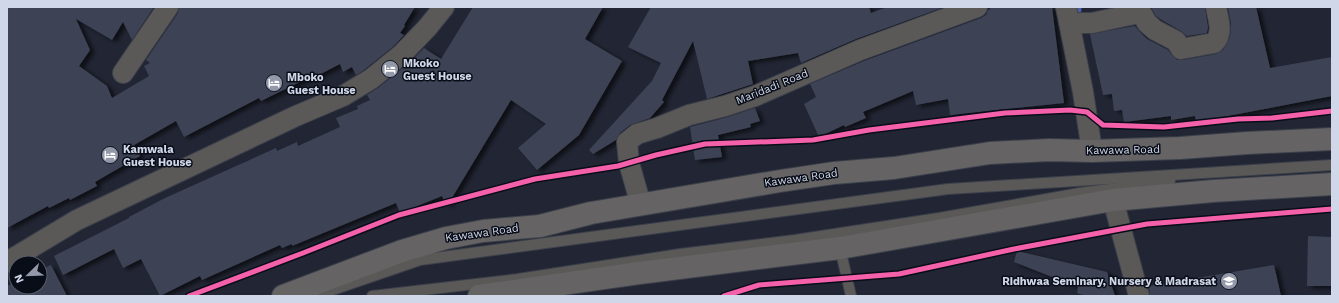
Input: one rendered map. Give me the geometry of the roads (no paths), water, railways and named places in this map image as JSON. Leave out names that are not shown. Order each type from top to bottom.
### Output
[{"type":"main road","name":"Kawawa Road","points":[[283,296],[402,251],[446,238],[483,231],[540,226],[592,213],[780,181],[834,173],[894,168],[990,152],[1180,148],[1247,143],[1332,140]]},
{"type":"main road","points":[[479,296],[632,274],[840,248],[1113,200],[1213,190],[1332,184]]},
{"type":"street","points":[[124,73],[168,7]]},
{"type":"street","points":[[7,262],[77,220],[296,116],[343,96],[371,79],[402,54],[427,28],[444,7]]},
{"type":"street","name":"Maridadi Road","points":[[641,205],[629,163],[627,142],[637,134],[657,128],[689,115],[725,106],[755,96],[860,50],[977,7]]},
{"type":"street","points":[[1068,14],[1092,23],[1142,14],[1147,23],[1155,30],[1176,41],[1181,50],[1214,43],[1217,40],[1220,36],[1220,27],[1216,7]]},
{"type":"street","points":[[1068,14],[1084,92],[1092,151]]},
{"type":"street","points":[[1113,200],[1139,296]]},
{"type":"lane","name":"Kawawa Road","points":[[315,296],[420,260],[948,189],[1332,166]]},
{"type":"lane","name":"Kawawa Road","points":[[372,296],[518,279],[680,254],[802,239],[939,218],[1095,191],[1225,174],[1332,166]]},
{"type":"lane","points":[[840,248],[851,296]]},
{"type":"waterway","points":[[1077,21],[1078,7]]},
{"type":"place","name":"Mkoko Guest House","points":[[390,69]]},
{"type":"place","name":"Mboko Guest House","points":[[274,83]]},
{"type":"place","name":"Kamwala Guest House","points":[[110,155]]},
{"type":"place","name":"Ridhwaa Seminary, Nursery & Madrasat","points":[[1229,281]]}]
